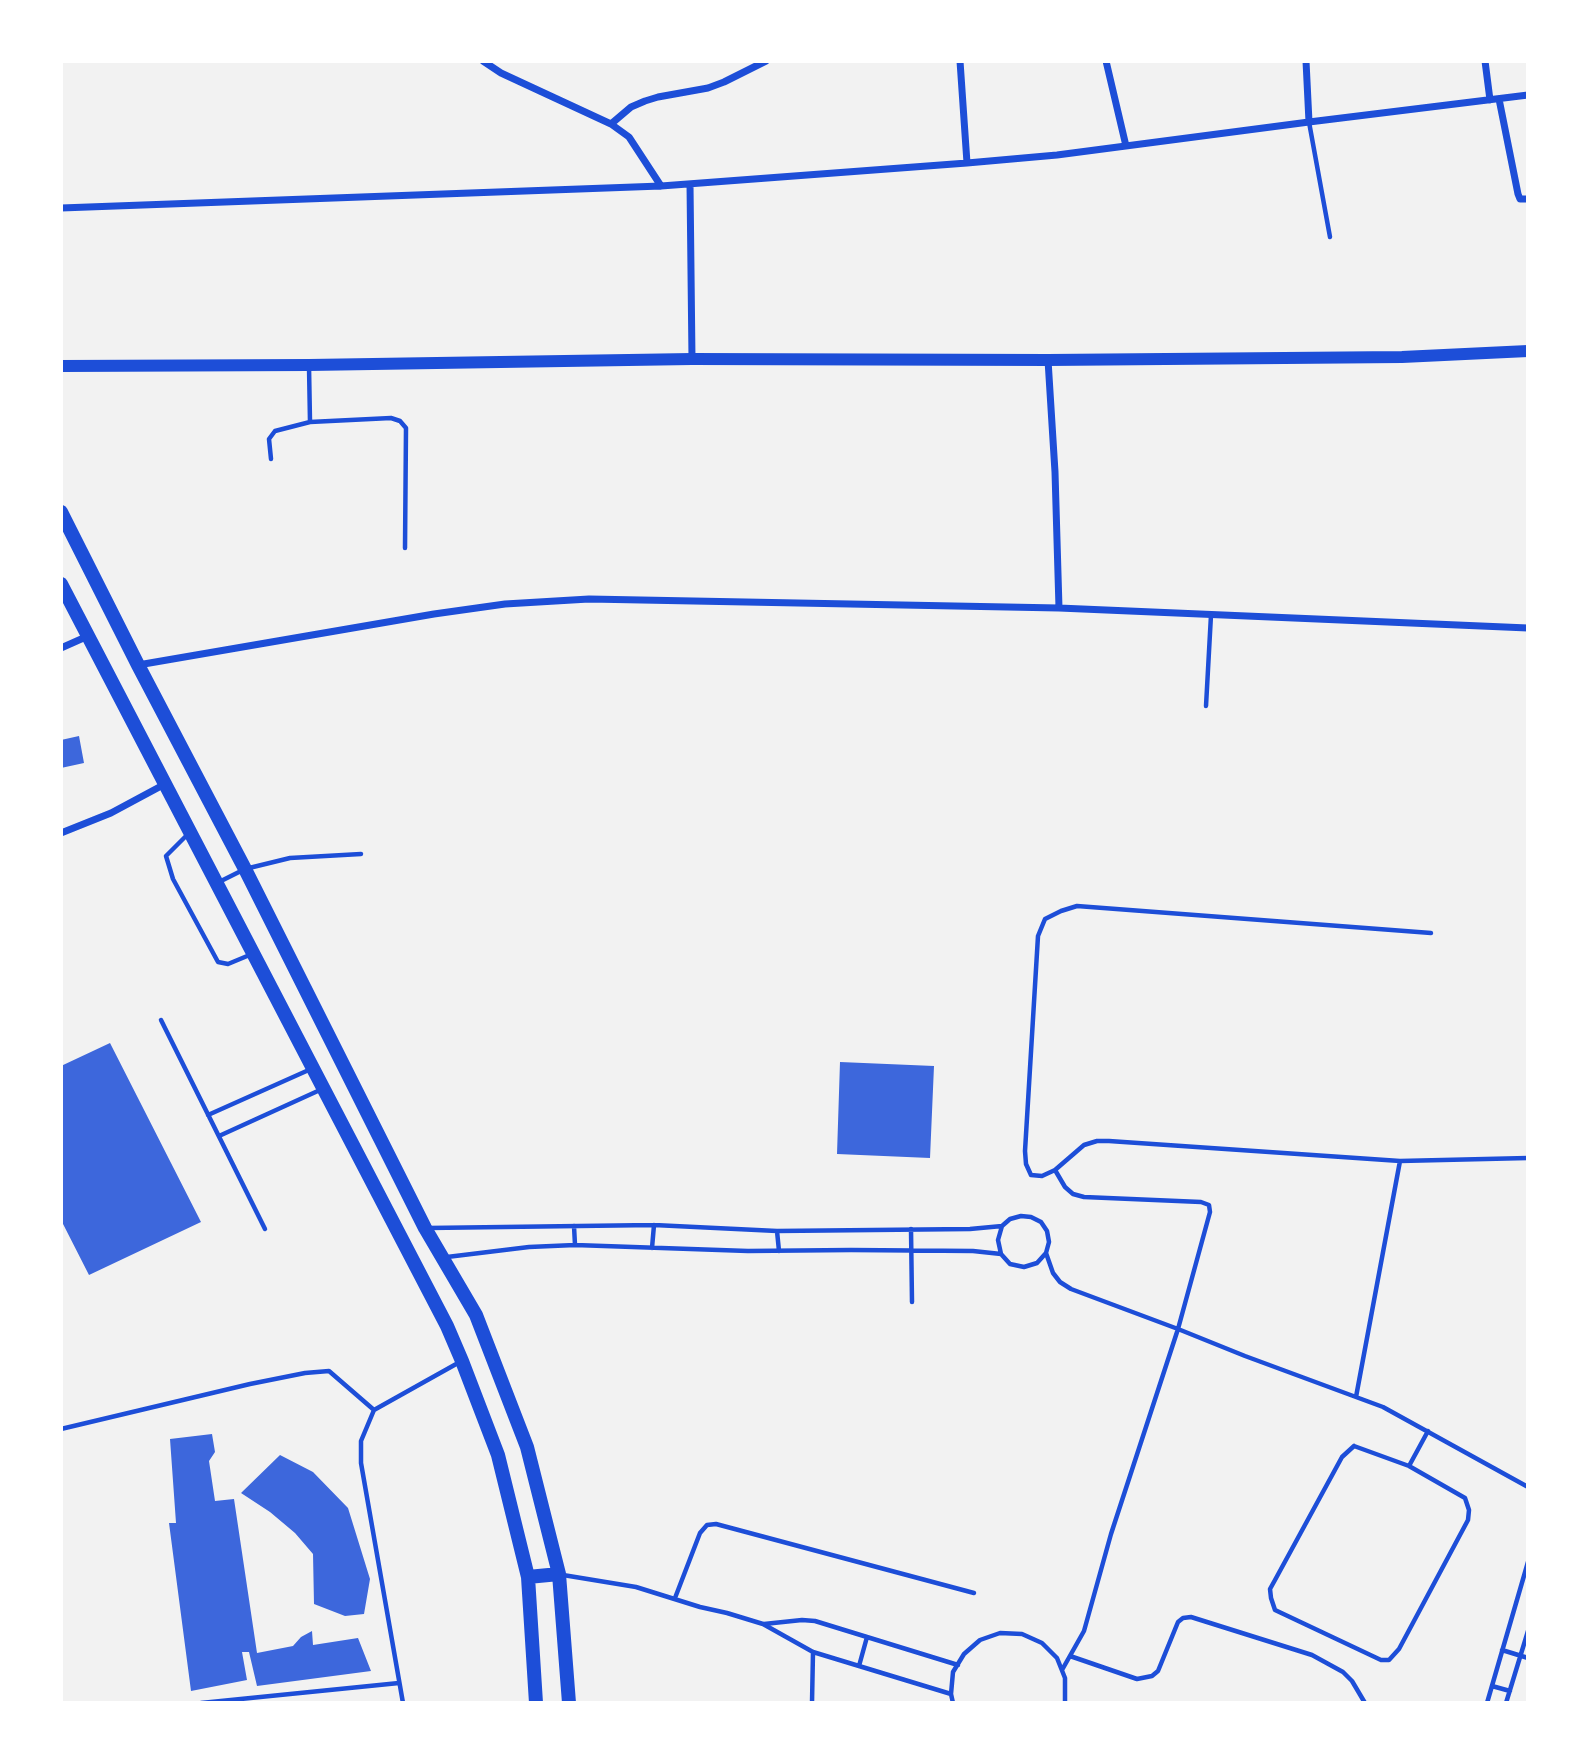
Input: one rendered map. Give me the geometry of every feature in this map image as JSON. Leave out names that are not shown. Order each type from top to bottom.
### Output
[{"type":"main road","points":[[61,512],[245,869],[425,1228],[476,1315],[527,1447],[559,1574],[569,1703]]},
{"type":"main road","points":[[61,584],[447,1326],[462,1361],[498,1455],[528,1577],[536,1703]]},
{"type":"main road","points":[[528,1577],[559,1574]]},
{"type":"street","points":[[483,61],[501,73],[611,124],[629,137],[661,186]]},
{"type":"street","points":[[611,124],[631,107],[645,101],[708,88],[766,61]]},
{"type":"street","points":[[960,61],[967,163]]},
{"type":"street","points":[[1106,61],[1126,146]]},
{"type":"street","points":[[1306,61],[1309,122]]},
{"type":"street","points":[[1485,61],[1490,100]]},
{"type":"street","points":[[61,208],[661,186],[967,163],[1057,155],[1528,96]]},
{"type":"street","points":[[1499,99],[1518,194],[1520,199],[1528,199]]},
{"type":"street","points":[[690,184],[692,359]]},
{"type":"street","points":[[61,366],[692,359],[1402,357],[1528,351]]},
{"type":"street","points":[[1048,360],[1059,608]]},
{"type":"street","points":[[138,665],[434,614],[505,604],[589,598],[1059,608],[1528,628]]},
{"type":"street","points":[[61,648],[88,636]]},
{"type":"street","points":[[61,832],[111,813],[165,784]]},
{"type":"lane","points":[[1309,122],[1330,237]]},
{"type":"lane","points":[[309,365],[310,422]]},
{"type":"lane","points":[[271,460],[269,439],[275,431],[310,422],[391,418],[400,421],[407,428],[405,548]]},
{"type":"lane","points":[[1206,706],[1211,615]]},
{"type":"lane","points":[[190,833],[166,856],[173,879],[218,962],[222,965],[228,964],[252,954]]},
{"type":"lane","points":[[216,883],[245,869],[290,858],[361,854]]},
{"type":"lane","points":[[1431,933],[1077,906],[1045,919],[1038,936],[1026,1164],[1031,1175],[1042,1176],[1055,1170],[1084,1145],[1109,1141],[1400,1161],[1528,1158]]},
{"type":"lane","points":[[161,1020],[265,1229]]},
{"type":"lane","points":[[208,1115],[312,1069]]},
{"type":"lane","points":[[219,1136],[323,1089]]},
{"type":"lane","points":[[1356,1396],[1400,1161]]},
{"type":"lane","points":[[1055,1170],[1065,1187],[1084,1198],[1201,1202],[1209,1205],[1210,1212],[1178,1329],[1111,1534],[1084,1631],[1062,1670]]},
{"type":"lane","points":[[1021,1216],[1041,1222],[1047,1231],[1049,1242],[1046,1253],[1037,1263],[1024,1267],[1010,1264],[1001,1254],[998,1240],[1002,1226],[1010,1219],[1021,1216]]},
{"type":"lane","points":[[425,1228],[654,1225],[778,1231],[970,1229],[1002,1226]]},
{"type":"lane","points":[[652,1248],[654,1225]]},
{"type":"lane","points":[[574,1226],[575,1245]]},
{"type":"lane","points":[[911,1230],[912,1302]]},
{"type":"lane","points":[[778,1231],[779,1251]]},
{"type":"lane","points":[[443,1258],[530,1247],[575,1245],[779,1251],[972,1251],[1001,1254]]},
{"type":"lane","points":[[1046,1253],[1053,1273],[1071,1289],[1356,1396],[1397,1414],[1528,1487]]},
{"type":"lane","points":[[403,1703],[361,1463],[361,1441],[374,1410],[462,1361]]},
{"type":"lane","points":[[61,1429],[250,1384],[329,1371],[374,1410]]},
{"type":"lane","points":[[1409,1466],[1428,1431]]},
{"type":"lane","points":[[1354,1446],[1409,1466],[1465,1499],[1469,1510],[1468,1520],[1393,1657],[1381,1660],[1275,1610],[1270,1589],[1342,1457],[1354,1446]]},
{"type":"lane","points":[[675,1598],[700,1533],[707,1525],[716,1524],[974,1593]]},
{"type":"lane","points":[[1487,1703],[1528,1562]]},
{"type":"lane","points":[[559,1574],[636,1587],[763,1624],[813,1652],[951,1694]]},
{"type":"lane","points":[[1070,1656],[1136,1679],[1152,1676],[1158,1671],[1178,1622],[1191,1617],[1312,1655],[1343,1672],[1352,1681],[1365,1703]]},
{"type":"lane","points":[[763,1624],[816,1621],[958,1665]]},
{"type":"lane","points":[[1506,1703],[1528,1631]]},
{"type":"lane","points":[[953,1703],[953,1672],[964,1654],[980,1640],[1000,1633],[1022,1634],[1042,1643],[1056,1658],[1066,1678],[1065,1703]]},
{"type":"lane","points":[[859,1667],[867,1637]]},
{"type":"lane","points":[[1502,1650],[1528,1658]]},
{"type":"lane","points":[[812,1703],[813,1652]]},
{"type":"lane","points":[[201,1703],[399,1683]]},
{"type":"lane","points":[[1492,1686],[1510,1691]]},
{"type":"building","points":[[79,736],[84,763],[61,768],[61,740]]},
{"type":"building","points":[[110,1043],[201,1222],[89,1275],[61,1220],[61,1066]]},
{"type":"building","points":[[840,1062],[934,1066],[930,1158],[837,1154]]},
{"type":"building","points":[[212,1434],[215,1452],[209,1461],[215,1501],[234,1499],[257,1653],[293,1646],[301,1637],[312,1631],[313,1645],[358,1638],[371,1671],[257,1686],[249,1652],[242,1652],[247,1680],[191,1691],[169,1523],[176,1523],[170,1439]]},
{"type":"building","points":[[280,1455],[313,1472],[348,1508],[370,1579],[364,1614],[345,1616],[314,1604],[313,1554],[295,1533],[241,1493]]}]
